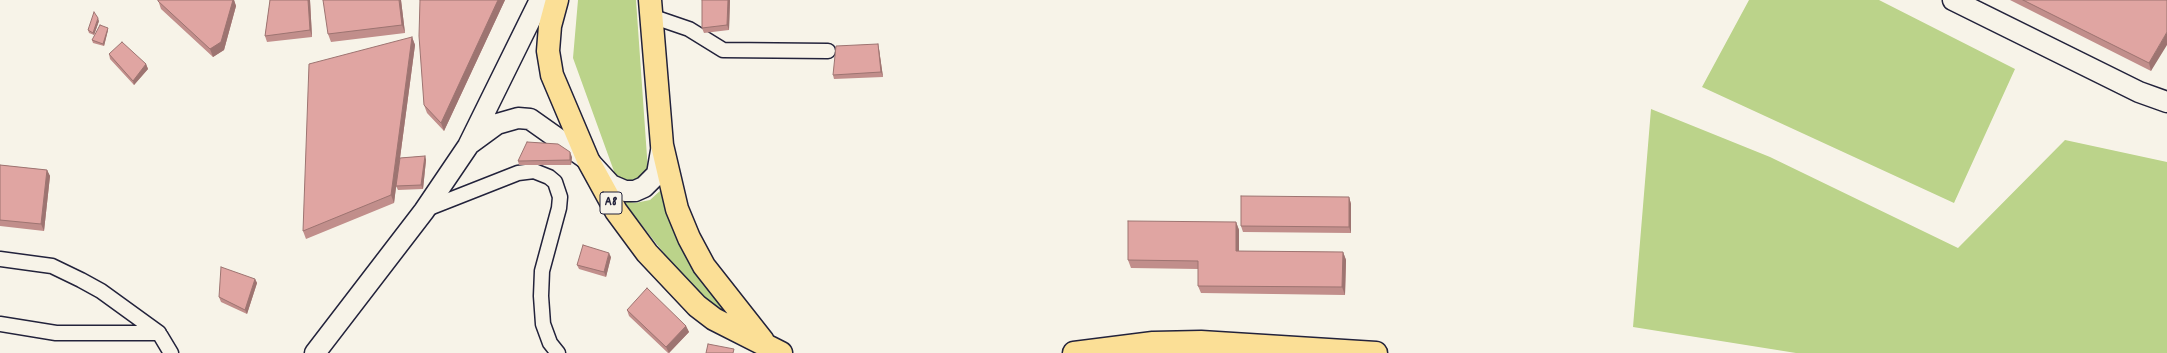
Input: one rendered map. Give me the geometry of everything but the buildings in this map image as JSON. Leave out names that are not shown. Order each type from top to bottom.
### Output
[{"type":"highway","name":"A8","points":[[557,0],[550,26],[548,51],[552,75],[588,160],[616,211],[647,253],[672,282],[697,306],[714,319],[774,350]]},
{"type":"highway","name":"A8","points":[[651,8],[662,146],[677,209],[696,252],[704,266],[774,350]]},
{"type":"highway","points":[[1083,352],[1153,343],[1201,342],[1376,353]]},
{"type":"street","points":[[315,353],[424,211],[468,146],[540,0]]},
{"type":"street","points":[[1953,0],[2139,92],[2167,102]]},
{"type":"street","points":[[651,8],[689,29],[722,50],[828,51]]},
{"type":"street","points":[[468,146],[497,124],[518,118],[530,119],[588,160],[611,184],[625,190],[635,191],[644,187],[657,174],[662,146]]},
{"type":"street","points":[[424,211],[518,173],[534,171],[549,177],[555,182],[560,197],[559,208],[542,271],[541,296],[543,324],[550,343],[558,353]]},
{"type":"street","points":[[0,260],[52,266],[101,291],[159,333],[171,353]]},
{"type":"street","points":[[0,324],[56,333],[159,333]]},
{"type":"green space","points":[[578,0],[636,0],[648,171],[642,179],[631,182],[623,181],[615,174],[573,58]]},
{"type":"green space","points":[[1749,0],[1879,0],[2015,69],[1954,203],[1702,87]]},
{"type":"green space","points":[[1651,109],[1770,157],[1958,248],[2065,140],[2167,162],[2167,353],[1796,353],[1633,327]]},
{"type":"green space","points":[[662,189],[742,327],[719,311],[681,275],[622,200],[635,203],[650,200]]}]
